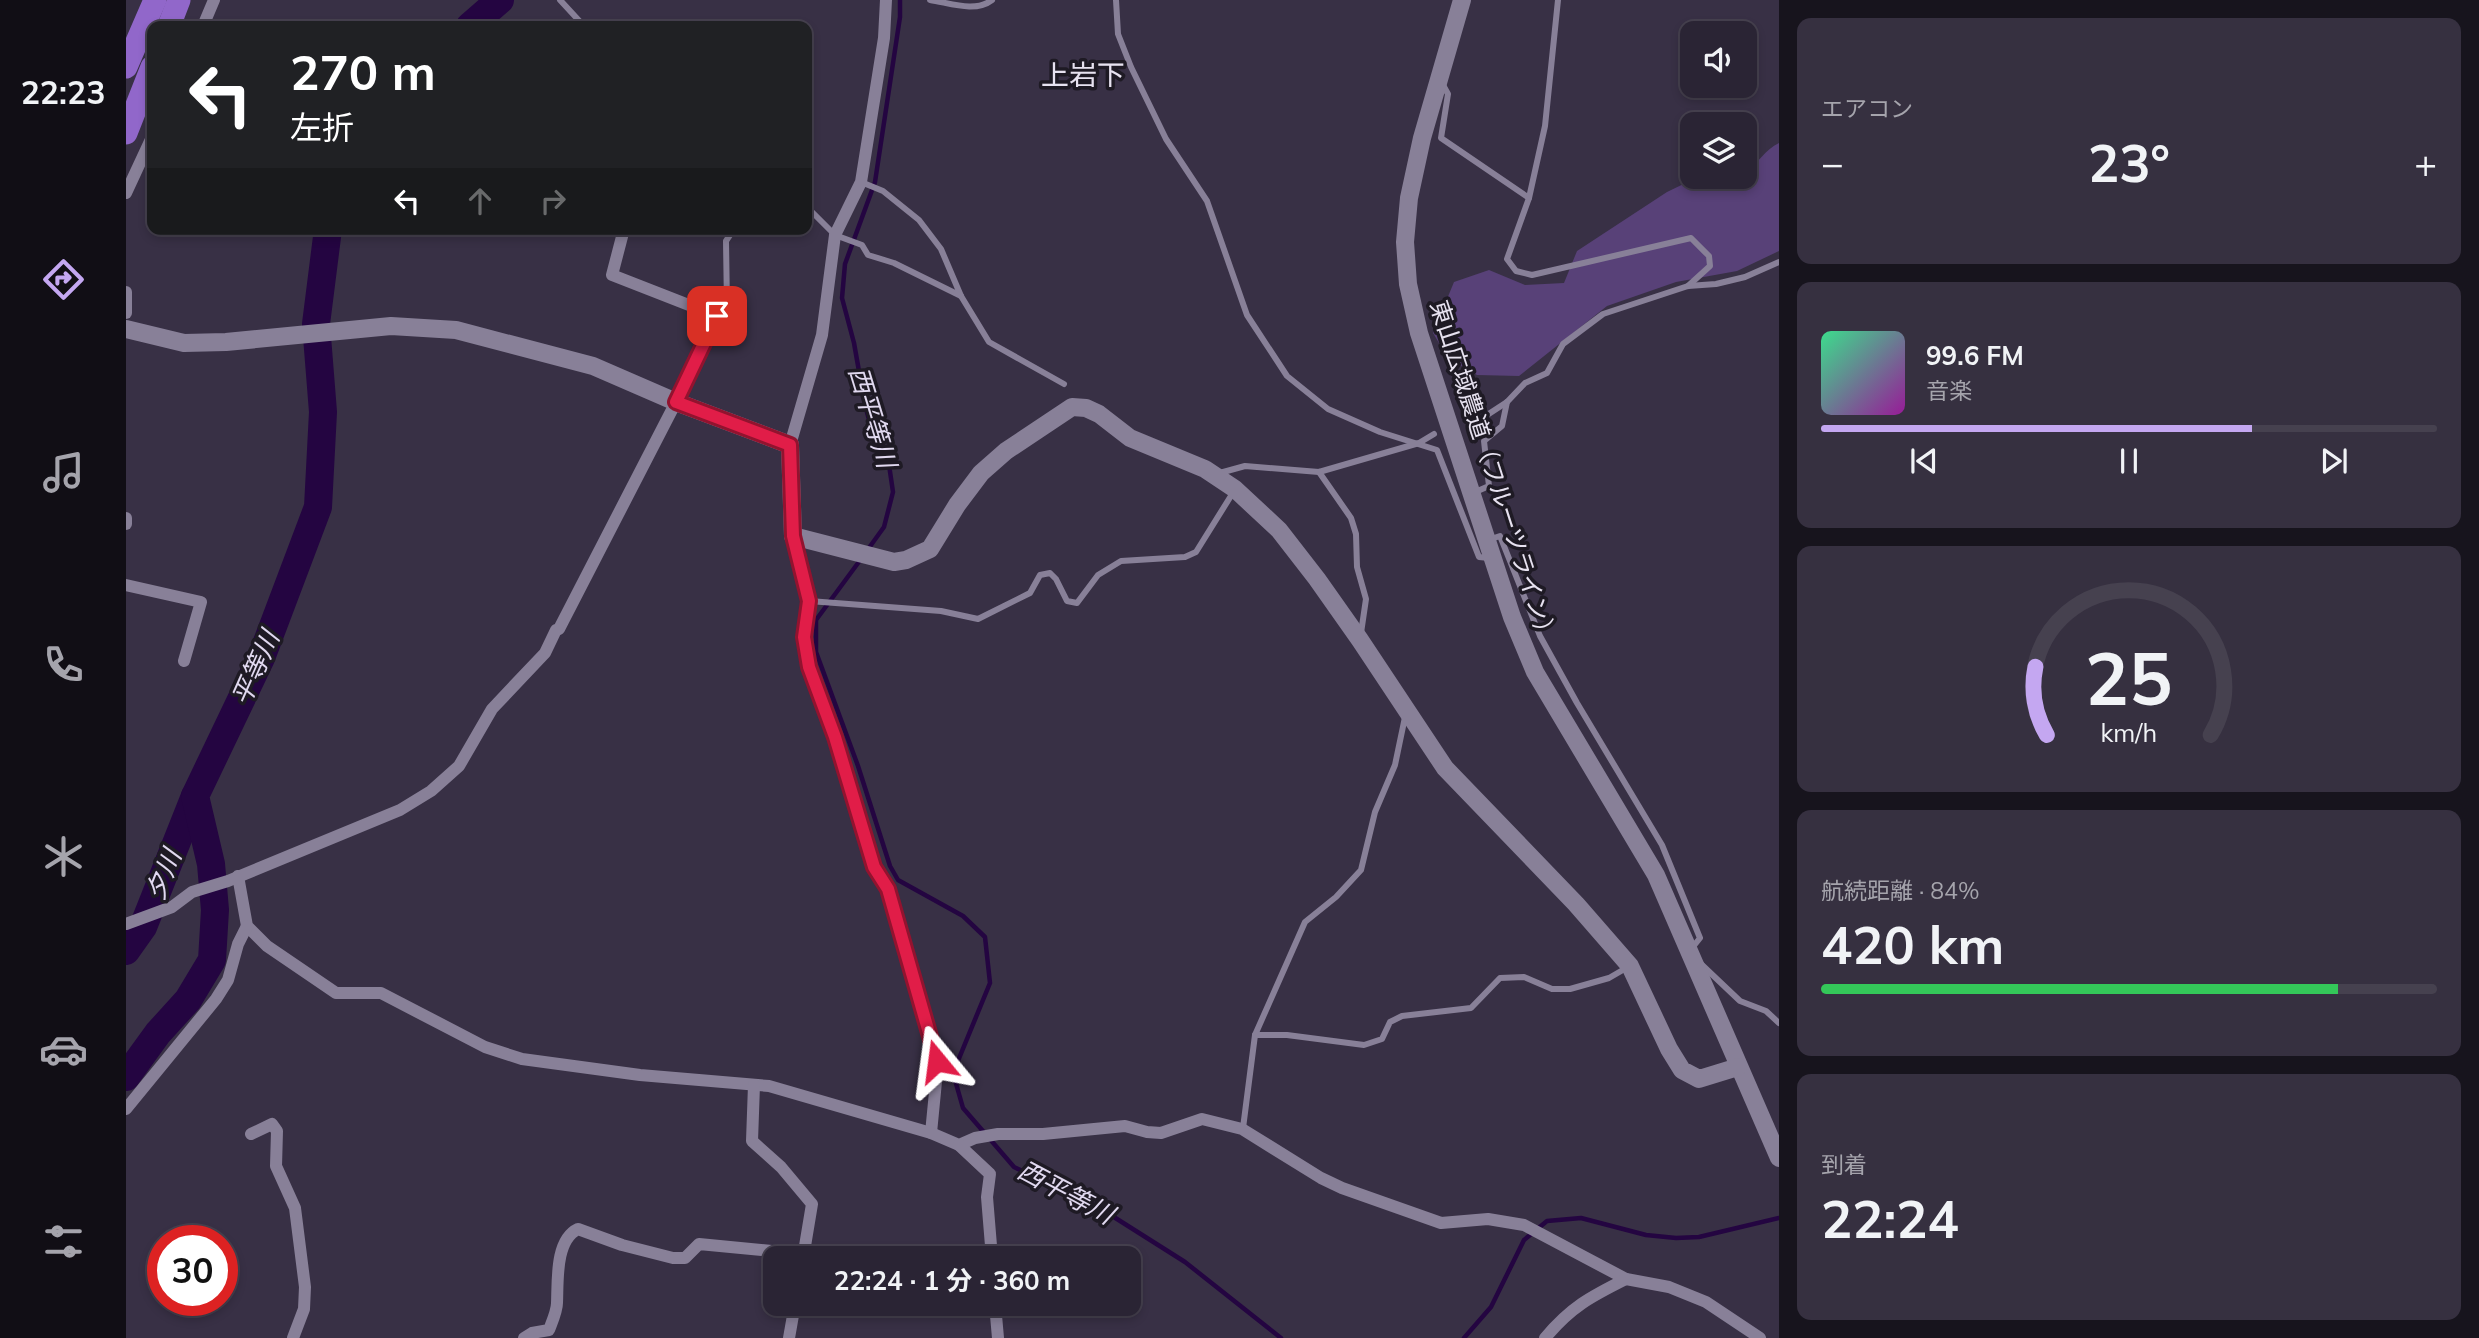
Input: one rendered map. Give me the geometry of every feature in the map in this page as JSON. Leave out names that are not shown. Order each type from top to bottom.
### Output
[{"type":"highway","points":[[126,67],[155,0]]},
{"type":"highway","points":[[171,21],[179,0]]},
{"type":"highway","points":[[126,133],[147,79]]},
{"type":"street","points":[[205,21],[214,0]]},
{"type":"street","points":[[886,0],[884,38],[861,182],[836,235],[822,335],[790,445],[793,536],[812,601],[804,637],[809,667],[835,737],[874,867],[888,889],[937,1061],[932,1133]]},
{"type":"street","name":"東山広域農道（フルーツライン）","points":[[1462,0],[1422,138],[1409,198],[1405,243],[1408,284],[1419,333],[1512,617],[1535,672],[1656,875],[1779,1158]]},
{"type":"street","points":[[126,193],[147,148]]},
{"type":"street","points":[[131,923],[172,906],[192,892],[400,810],[431,791],[459,766],[492,709],[545,653],[676,402],[717,316],[612,275],[622,235]]},
{"type":"street","points":[[126,292],[126,313]]},
{"type":"street","points":[[126,330],[184,343],[226,342],[391,326],[456,330],[593,366],[676,402],[790,445]]},
{"type":"street","points":[[793,536],[894,562],[906,560],[930,549],[981,473],[1006,451],[1072,407],[1086,408],[1099,414],[1130,438],[1179,457],[1214,475],[1236,489],[1279,530],[1360,640],[1445,768],[1576,904],[1630,966],[1669,1049],[1682,1070],[1699,1079],[1738,1067]]},
{"type":"street","points":[[126,518],[126,524]]},
{"type":"street","points":[[126,585],[201,603],[184,660]]},
{"type":"street","points":[[233,878],[247,926],[267,946],[336,993],[381,993],[473,1042],[522,1059],[640,1075],[769,1086],[932,1133],[959,1145],[990,1174],[987,1197],[991,1246]]},
{"type":"street","points":[[126,1109],[216,999],[228,980],[238,944],[247,926]]},
{"type":"street","points":[[754,1085],[752,1141],[781,1167],[812,1204],[805,1246]]},
{"type":"street","points":[[959,1145],[998,1134],[1043,1134],[1125,1126],[1161,1133],[1202,1119],[1242,1129],[1321,1178],[1441,1223],[1488,1219],[1526,1226],[1626,1279],[1669,1287],[1706,1302],[1760,1338]]},
{"type":"street","points":[[251,1134],[272,1124],[277,1130],[276,1166],[295,1208],[305,1287],[304,1308],[293,1338]]},
{"type":"street","points":[[524,1338],[532,1333],[549,1330],[557,1304],[555,1290],[564,1241],[570,1233],[578,1229],[622,1245],[673,1258],[685,1258],[699,1244],[763,1251]]},
{"type":"street","points":[[1545,1338],[1564,1315],[1587,1298],[1626,1279]]},
{"type":"street","points":[[789,1338],[793,1316]]},
{"type":"street","points":[[996,1316],[998,1338]]},
{"type":"lane","points":[[560,0],[579,21]]},
{"type":"lane","points":[[930,0],[972,7],[984,6],[992,0]]},
{"type":"lane","points":[[1116,0],[1118,34],[1130,66],[1166,139],[1207,201],[1247,315],[1287,376],[1328,409],[1380,432],[1437,450],[1479,556],[1493,559]]},
{"type":"lane","points":[[1558,0],[1545,125],[1529,198],[1507,259],[1516,271],[1532,275],[1691,238],[1709,256],[1710,266],[1688,286]]},
{"type":"lane","points":[[1439,78],[1448,94],[1441,138],[1529,198]]},
{"type":"lane","points":[[861,182],[883,191],[919,220],[941,249],[961,296],[989,342],[1065,384]]},
{"type":"lane","points":[[812,212],[836,235],[862,245],[868,255],[894,264],[961,296]]},
{"type":"lane","points":[[717,316],[727,306],[726,241],[730,235]]},
{"type":"lane","points":[[1481,419],[1507,402],[1525,383],[1547,373],[1563,344],[1604,314],[1688,286],[1716,284],[1745,277],[1779,262]]},
{"type":"lane","points":[[1472,494],[1489,486],[1484,441],[1502,426],[1507,402]]},
{"type":"lane","points":[[1214,475],[1245,466],[1319,472],[1419,443],[1434,434]]},
{"type":"lane","points":[[1319,472],[1351,518],[1356,534],[1357,567],[1366,598],[1360,640]]},
{"type":"lane","points":[[812,601],[941,611],[978,619],[1030,593],[1040,575],[1050,573],[1067,601],[1077,603],[1098,575],[1121,561],[1185,557],[1196,552],[1236,489]]},
{"type":"lane","points":[[1486,541],[1500,536],[1540,636],[1662,845],[1700,938],[1689,952],[1740,1001],[1766,1011],[1779,1023]]},
{"type":"lane","points":[[1242,1129],[1255,1035],[1305,922],[1336,897],[1361,870],[1375,812],[1395,765],[1406,711]]},
{"type":"lane","points":[[1255,1035],[1287,1035],[1364,1045],[1382,1039],[1390,1022],[1402,1016],[1471,1007],[1500,978],[1524,977],[1552,989],[1570,989],[1609,978],[1630,966]]},
{"type":"shaded area","points":[[1779,143],[1779,251],[1737,271],[1676,282],[1607,306],[1519,376],[1477,375],[1448,358],[1433,333],[1454,282],[1489,270],[1525,285],[1564,283],[1577,251],[1667,192],[1680,186],[1680,189],[1757,189],[1757,161]]},
{"type":"waterway","name":"平等川","points":[[476,21],[500,0]]},
{"type":"waterway","name":"西平等川","points":[[866,552],[884,527],[893,492],[888,458],[874,438],[865,405],[854,343],[842,298],[845,264],[875,182],[900,17],[900,0]]},
{"type":"waterway","name":"平等川","points":[[126,1077],[158,1033],[188,1000],[212,960],[215,910],[211,864],[195,796],[261,658],[318,507],[323,412],[316,324],[327,235]]},
{"type":"waterway","name":"西平等川","points":[[861,559],[816,620],[816,652],[858,766],[890,866],[898,880],[963,916],[985,937],[990,983],[953,1073],[963,1108],[1014,1167],[1098,1207],[1185,1262],[1281,1338]]},
{"type":"waterway","name":"夕川","points":[[126,951],[143,927],[195,796]]},
{"type":"waterway","name":"西平等川","points":[[1464,1338],[1491,1307],[1524,1240],[1547,1221],[1581,1218],[1646,1235],[1676,1238],[1699,1237],[1779,1218]]},
{"type":"district","name":"上岩下","points":[[1083,74]]},
{"type":"route","points":[[717,316],[676,402],[790,445],[793,536],[809,601],[804,637],[809,667],[835,737],[874,867],[888,889],[937,1061]]}]
